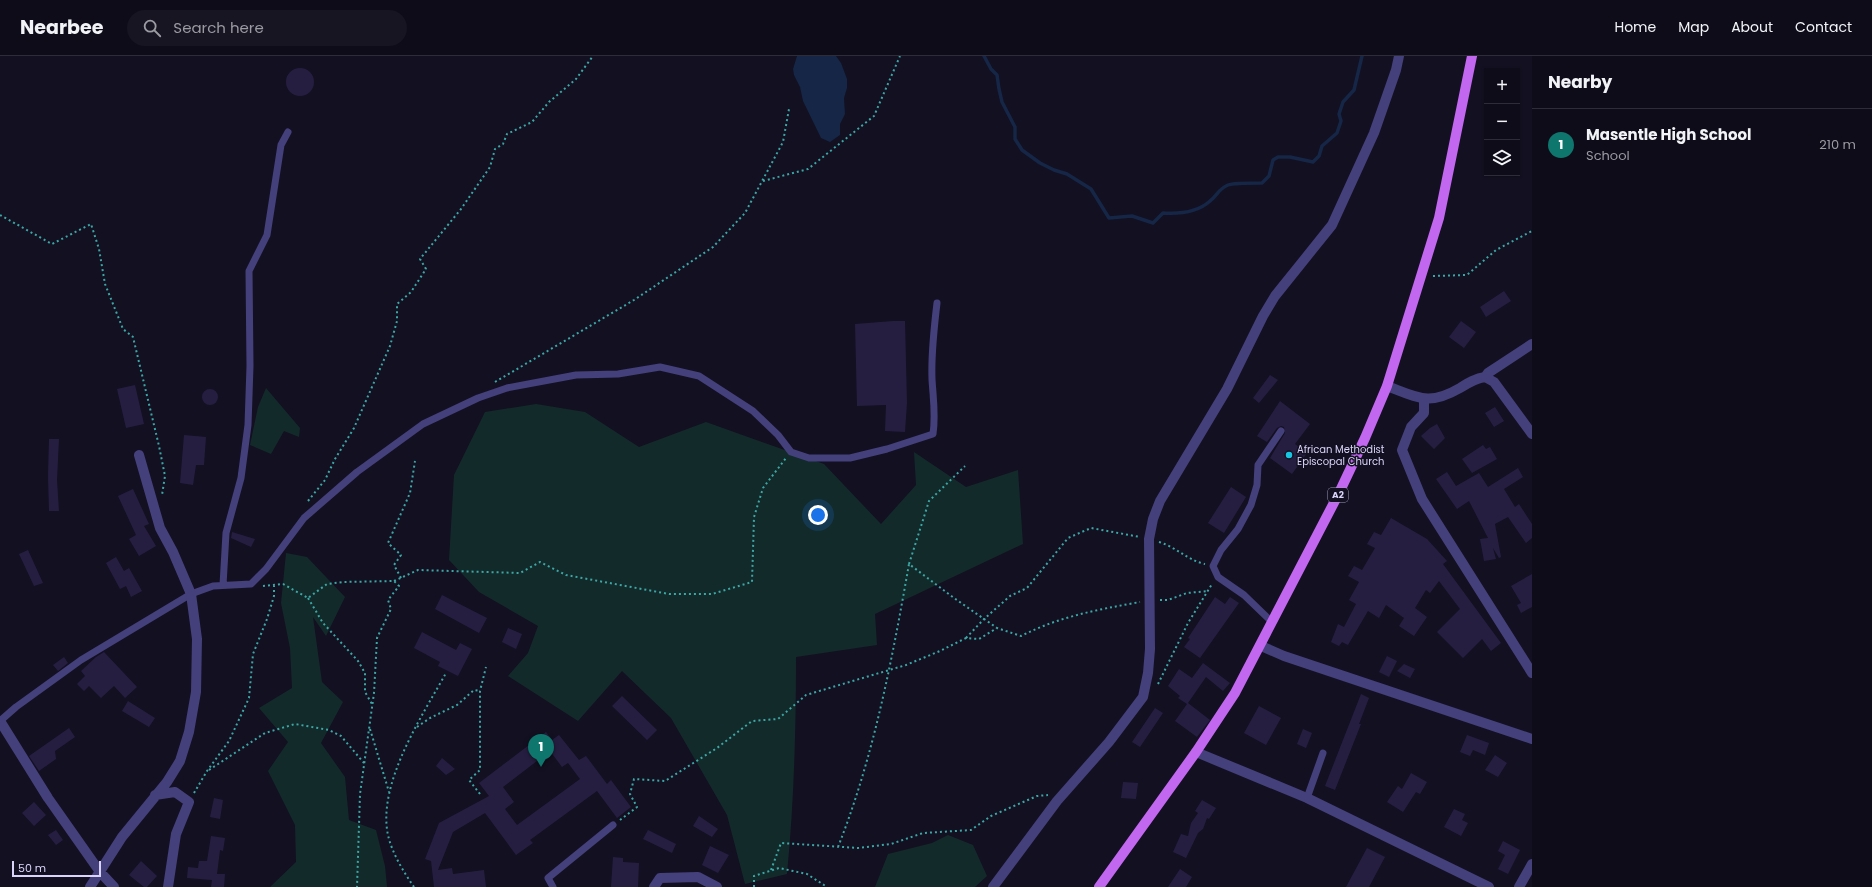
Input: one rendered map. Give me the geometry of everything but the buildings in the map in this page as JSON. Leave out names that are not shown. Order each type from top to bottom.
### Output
[{"type":"main road","name":"A2","points":[[1099,887],[1196,752],[1235,693],[1261,646],[1339,493],[1387,386],[1421,276],[1438,218],[1472,56]]},
{"type":"street","points":[[993,887],[1063,794],[1109,742],[1143,697],[1148,673],[1150,649],[1149,539],[1153,519],[1160,501],[1227,389],[1263,316],[1275,296],[1332,225],[1374,134],[1396,70],[1399,56]]},
{"type":"street","points":[[1387,386],[1424,399],[1445,396],[1476,379],[1485,377],[1488,373],[1532,344]]},
{"type":"street","points":[[1485,377],[1494,382],[1532,434]]},
{"type":"street","points":[[1424,399],[1424,414],[1410,427],[1402,450],[1422,499],[1532,673]]},
{"type":"street","points":[[90,887],[122,837],[167,782],[180,761],[189,732],[196,692],[197,639],[191,594],[173,552],[160,528],[139,455]]},
{"type":"street","points":[[1261,646],[1284,656],[1532,739]]},
{"type":"street","points":[[0,721],[43,792],[100,872],[114,887]]},
{"type":"street","points":[[1196,752],[1307,798],[1489,887]]},
{"type":"street","points":[[155,795],[175,792],[189,802],[176,834],[168,887]]},
{"type":"street","points":[[1519,887],[1532,864]]},
{"type":"street","points":[[654,887],[660,878],[698,877],[717,887]]},
{"type":"lane","points":[[223,585],[226,533],[241,478],[248,425],[250,366],[249,271],[267,235],[281,145],[288,132]]},
{"type":"lane","points":[[0,721],[16,707],[81,660],[191,594],[213,586],[251,584],[266,569],[304,518],[357,472],[423,424],[491,393],[507,388],[576,375],[618,374],[660,367],[699,376],[753,411],[773,430],[791,452],[809,458],[850,458],[887,450],[933,434],[936,417],[932,380],[933,334],[937,302]]},
{"type":"lane","points":[[1272,622],[1244,595],[1218,577],[1213,566],[1221,550],[1238,529],[1251,505],[1257,485],[1258,465],[1281,431]]},
{"type":"lane","points":[[1307,798],[1323,753]]},
{"type":"lane","points":[[553,887],[548,878],[613,825]]},
{"type":"path","points":[[304,518],[302,507],[325,480],[335,459],[354,428],[390,346],[397,321],[397,304],[411,292],[426,269],[420,259],[461,209],[490,167],[495,149],[503,144],[507,134],[532,122],[549,102],[576,79],[592,56]]},
{"type":"path","points":[[762,181],[808,169],[874,116],[900,56]]},
{"type":"path","points":[[491,393],[492,383],[634,300],[713,247],[745,212],[783,142],[789,109]]},
{"type":"path","points":[[0,215],[52,244],[91,224],[99,249],[105,284],[123,329],[133,337],[160,446],[165,476],[161,505],[156,513]]},
{"type":"path","points":[[1421,276],[1467,275],[1496,250],[1532,231]]},
{"type":"path","points":[[308,598],[327,584],[343,582],[394,581],[418,570],[520,573],[540,562],[566,575],[669,594],[712,594],[752,582],[754,517],[763,488],[791,452]]},
{"type":"path","points":[[401,578],[394,565],[402,555],[388,543],[410,494],[415,461]]},
{"type":"path","points":[[838,847],[864,777],[890,670],[909,564],[929,501],[965,466]]},
{"type":"path","points":[[613,825],[638,807],[630,794],[634,779],[665,781],[717,748],[752,721],[778,719],[806,695],[906,665],[966,638],[984,619],[1010,596],[1026,588],[1068,538],[1091,528]]},
{"type":"path","points":[[909,564],[997,628],[1021,636],[1045,624],[1087,611]]},
{"type":"path","points":[[1157,686],[1188,623],[1218,577]]},
{"type":"path","points":[[358,887],[360,794],[370,727],[377,638],[391,609],[388,600],[399,586],[394,581]]},
{"type":"path","points":[[251,584],[251,590],[268,584],[283,584],[308,598],[324,623],[358,661],[365,673],[365,692],[372,705]]},
{"type":"path","points":[[189,802],[207,771],[229,740],[249,698],[253,654],[272,602],[274,584]]},
{"type":"path","points":[[966,638],[979,640],[997,628]]},
{"type":"path","points":[[480,794],[469,780],[480,770],[480,691],[486,667]]},
{"type":"path","points":[[414,887],[396,856],[388,835],[386,818],[392,780],[416,728],[446,673]]},
{"type":"path","points":[[416,728],[430,718],[457,705],[474,690],[480,691]]},
{"type":"path","points":[[207,771],[265,733],[295,724],[329,730],[341,736],[364,763]]},
{"type":"path","points":[[370,727],[390,793]]},
{"type":"path","points":[[771,870],[781,843],[858,848],[891,844],[923,833],[971,830],[991,816],[1037,796],[1063,794]]},
{"type":"path","points":[[754,887],[754,876],[779,868],[807,874],[827,887]]},
{"type":"green space","points":[[266,388],[300,428],[299,437],[284,431],[271,454],[250,445],[258,407]]},
{"type":"green space","points":[[536,404],[585,412],[639,447],[706,422],[824,464],[881,524],[916,485],[914,452],[966,487],[1018,470],[1023,544],[875,614],[877,645],[796,657],[794,766],[787,874],[745,884],[727,815],[671,718],[622,671],[578,721],[508,676],[528,653],[538,626],[479,592],[449,560],[454,475],[485,412]]},
{"type":"green space","points":[[286,553],[307,557],[345,597],[326,636],[313,617],[322,682],[343,702],[321,743],[345,777],[349,820],[376,830],[385,866],[387,887],[270,887],[296,862],[295,825],[268,771],[288,742],[259,708],[292,688],[290,648],[281,603]]},
{"type":"green space","points":[[948,835],[973,845],[987,876],[975,887],[875,887],[888,854],[932,843]]},
{"type":"water","points":[[797,56],[836,56],[841,63],[847,79],[847,88],[844,98],[845,114],[840,124],[840,135],[830,142],[821,138],[803,101],[800,87],[794,75],[793,69]]},
{"type":"waterway","points":[[984,56],[991,69],[997,75],[1002,102],[1015,127],[1015,139],[1022,150],[1040,163],[1054,170],[1067,174],[1091,189],[1109,218],[1132,216],[1153,223],[1163,213],[1188,212],[1205,205],[1228,185],[1239,183],[1262,183],[1269,176],[1273,160],[1278,157],[1290,157],[1313,162],[1319,156],[1322,146],[1337,133],[1341,121],[1339,114],[1343,102],[1354,90],[1362,56]]},
{"type":"place","name":"African Methodist Episcopal Church","points":[[1289,455]]},
{"type":"place","name":"Masentle High School","points":[[541,767]]}]
